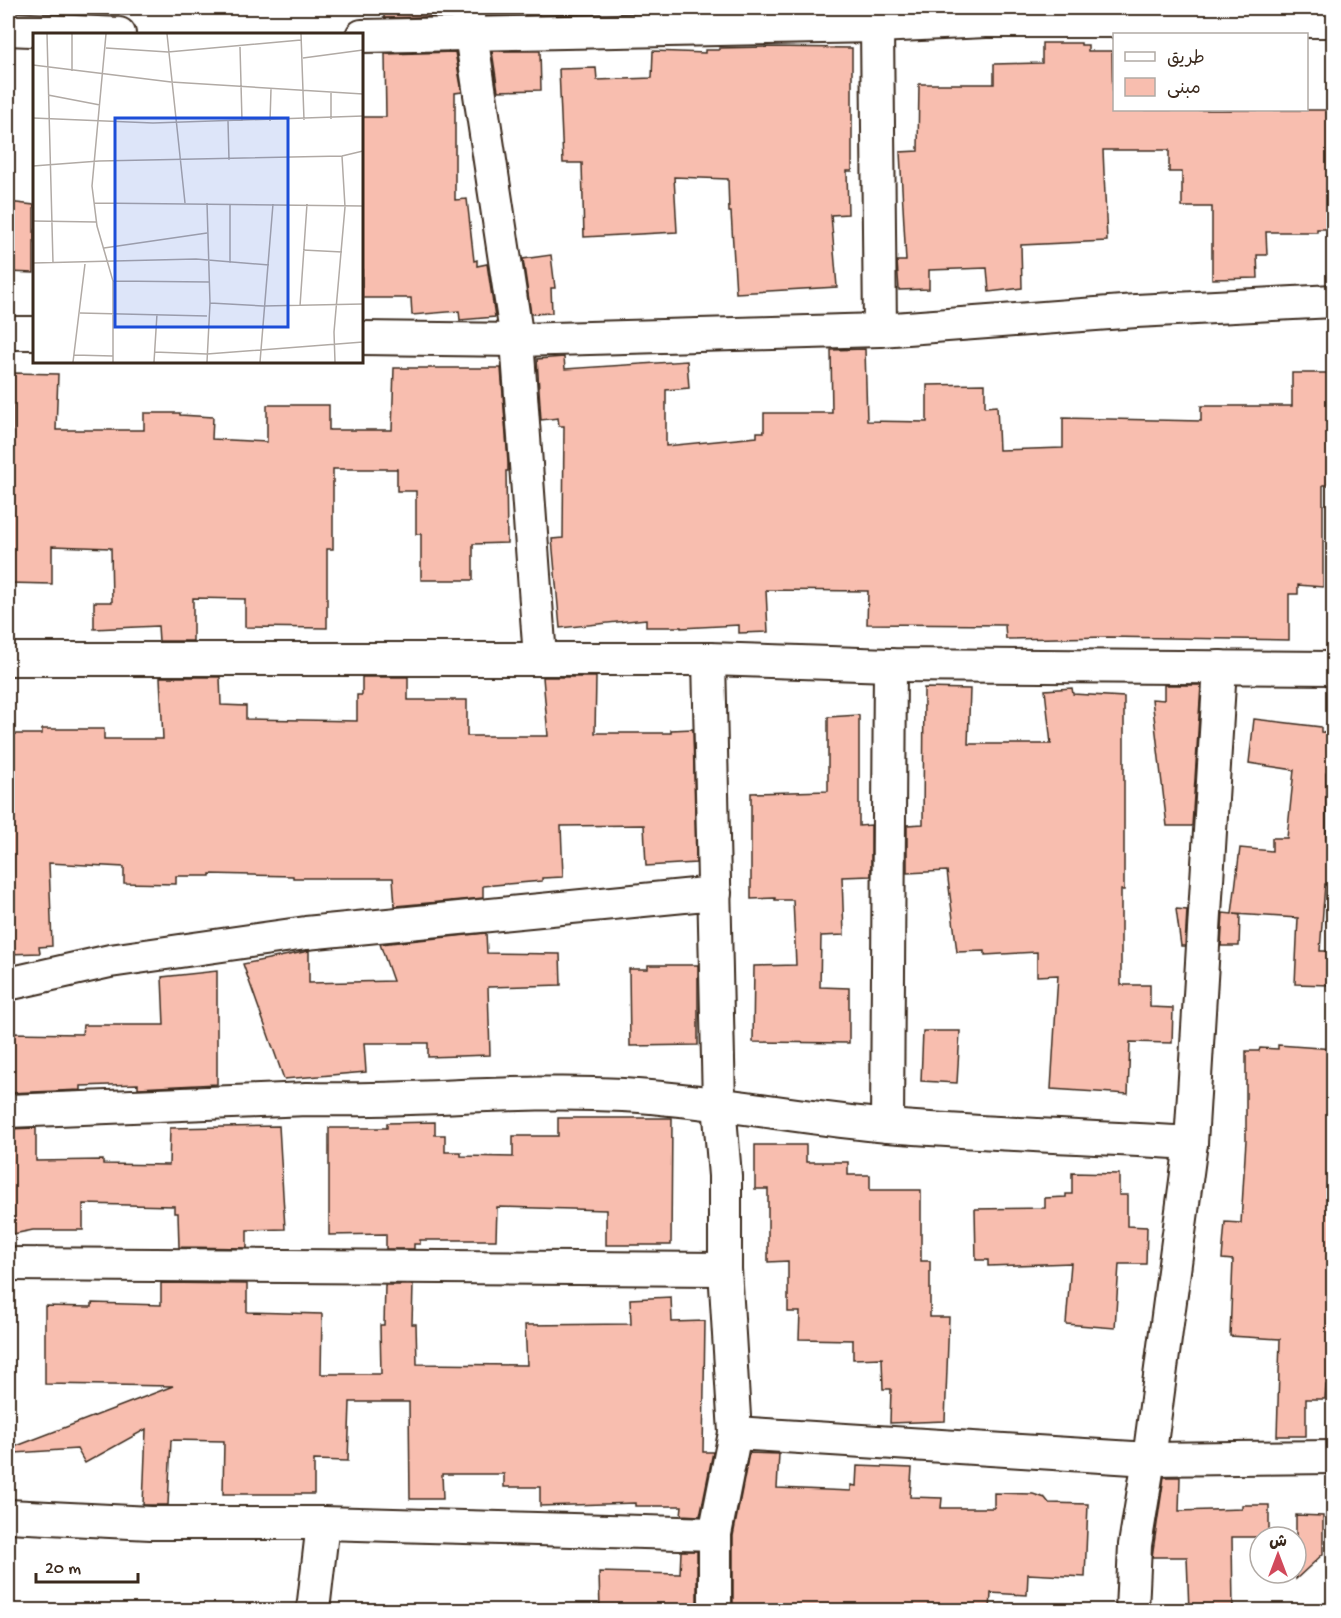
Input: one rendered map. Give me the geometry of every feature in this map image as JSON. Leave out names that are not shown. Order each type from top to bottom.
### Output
[{"type":"street","points":[[363,36],[469,21],[877,26],[986,14],[1200,15],[1334,21]]},
{"type":"street","points":[[469,21],[517,340],[540,658]]},
{"type":"street","points":[[877,26],[880,330]]},
{"type":"street","points":[[8,29],[97,33]]},
{"type":"street","points":[[363,338],[517,340],[880,330],[1136,311],[1334,301]]},
{"type":"street","points":[[8,333],[33,333]]},
{"type":"street","points":[[8,659],[709,659],[890,665],[1334,668]]},
{"type":"street","points":[[709,659],[719,1104],[725,1176],[725,1269],[735,1433],[715,1533],[715,1611]]},
{"type":"street","points":[[887,1126],[890,665]]},
{"type":"street","points":[[1132,1611],[1135,1545],[1149,1459],[1191,1143],[1220,667]]},
{"type":"street","points":[[8,984],[110,962],[306,933],[715,893]]},
{"type":"street","points":[[8,1111],[307,1099],[352,1100],[506,1094],[622,1095],[719,1104],[887,1126],[1191,1143]]},
{"type":"street","points":[[8,1264],[725,1269]]},
{"type":"street","points":[[735,1433],[1149,1459],[1334,1457]]},
{"type":"street","points":[[8,1516],[151,1523],[322,1523],[715,1533]]},
{"type":"street","points":[[313,1611],[322,1523]]},
{"type":"building","points":[[384,8],[449,8],[450,16],[384,18]]},
{"type":"building","points":[[485,8],[539,8],[539,15],[486,16]]},
{"type":"building","points":[[1042,43],[1081,43],[1081,45],[1088,45],[1088,51],[1112,51],[1113,111],[1331,110],[1331,151],[1334,151],[1334,229],[1317,229],[1317,232],[1266,232],[1267,255],[1257,255],[1258,278],[1212,279],[1212,207],[1182,207],[1182,172],[1169,172],[1169,150],[1103,150],[1107,241],[1021,245],[1022,288],[989,292],[987,268],[929,270],[929,289],[899,290],[897,261],[906,261],[900,152],[918,151],[919,84],[994,84],[994,64],[1042,63]]},
{"type":"building","points":[[719,48],[852,48],[852,171],[847,171],[848,214],[831,215],[837,287],[736,293],[728,179],[674,177],[677,232],[584,237],[582,163],[563,163],[559,69],[596,68],[597,80],[652,78],[653,51],[705,53],[705,50],[719,50]]},
{"type":"building","points":[[492,51],[540,51],[541,90],[498,91]]},
{"type":"building","points":[[455,52],[462,92],[455,93],[455,200],[467,199],[474,261],[477,260],[477,266],[487,264],[495,317],[460,320],[459,311],[412,315],[411,298],[363,298],[363,117],[386,117],[385,54]]},
{"type":"building","points":[[8,202],[33,205],[33,273],[8,272]]},
{"type":"building","points":[[551,255],[555,288],[551,288],[552,313],[531,314],[523,259]]},
{"type":"building","points":[[865,349],[867,421],[927,422],[927,385],[985,384],[985,407],[997,406],[999,450],[1063,448],[1063,418],[1201,421],[1201,406],[1292,406],[1292,373],[1328,373],[1330,485],[1323,485],[1323,587],[1298,585],[1298,594],[1289,594],[1289,640],[1108,637],[1006,639],[1005,625],[867,624],[868,591],[766,590],[768,632],[739,633],[739,625],[646,627],[646,619],[560,628],[552,539],[563,538],[564,426],[559,426],[558,418],[541,420],[537,359],[564,357],[565,369],[687,361],[689,388],[666,390],[666,446],[757,437],[757,432],[764,432],[764,413],[832,413],[831,350]]},
{"type":"building","points":[[394,368],[501,368],[508,463],[508,471],[506,471],[507,543],[473,544],[473,580],[421,580],[421,534],[416,534],[416,491],[397,491],[397,469],[333,469],[333,549],[327,549],[327,628],[245,627],[245,599],[193,598],[193,641],[159,641],[158,626],[94,629],[94,602],[112,602],[111,548],[52,546],[52,584],[8,583],[8,447],[13,447],[13,373],[58,374],[56,430],[144,430],[144,413],[180,413],[180,415],[213,417],[212,439],[267,442],[267,405],[329,405],[329,430],[392,430]]},
{"type":"building","points":[[160,677],[220,677],[221,705],[246,706],[246,719],[357,721],[357,695],[362,695],[362,677],[408,677],[408,700],[467,700],[467,736],[548,736],[543,677],[596,677],[595,733],[671,733],[671,730],[693,729],[696,863],[646,866],[644,825],[561,826],[563,877],[483,886],[483,898],[395,906],[393,878],[293,878],[293,876],[210,874],[210,876],[176,876],[176,884],[124,883],[124,867],[49,863],[52,946],[39,947],[40,953],[8,954],[8,734],[42,734],[42,729],[104,729],[104,739],[163,739]]},
{"type":"building","points":[[1164,685],[1201,685],[1192,826],[1167,826],[1152,699],[1164,700]]},
{"type":"building","points":[[924,688],[970,689],[968,744],[1051,744],[1045,690],[1072,688],[1073,694],[1124,697],[1124,890],[1121,890],[1121,985],[1150,985],[1150,1007],[1173,1008],[1172,1043],[1130,1042],[1128,1094],[1051,1089],[1058,975],[1037,976],[1037,952],[985,955],[985,951],[957,952],[947,871],[907,873],[907,825],[923,824]]},
{"type":"building","points":[[859,715],[859,826],[871,825],[871,876],[842,877],[844,935],[821,936],[820,987],[849,988],[849,1043],[753,1042],[754,966],[796,965],[793,900],[751,899],[751,793],[828,791],[828,717]]},
{"type":"building","points":[[1254,719],[1321,727],[1321,732],[1334,733],[1334,774],[1326,773],[1326,840],[1334,841],[1334,885],[1325,884],[1320,951],[1332,951],[1330,985],[1295,984],[1298,918],[1234,914],[1240,915],[1239,946],[1221,946],[1223,913],[1232,914],[1240,848],[1272,851],[1272,838],[1287,838],[1294,770],[1249,763]]},
{"type":"building","points":[[1176,909],[1187,910],[1185,946],[1181,946]]},
{"type":"building","points":[[486,933],[487,953],[560,954],[561,985],[488,987],[490,1055],[428,1057],[428,1043],[364,1043],[366,1072],[284,1079],[243,964],[309,951],[309,983],[393,981],[380,944]]},
{"type":"building","points":[[648,965],[698,965],[698,1045],[630,1046],[629,969],[648,969]]},
{"type":"building","points":[[217,971],[217,1084],[138,1088],[138,1084],[81,1086],[81,1090],[8,1093],[8,1033],[82,1034],[83,1025],[164,1025],[162,977]]},
{"type":"building","points":[[923,1031],[960,1031],[957,1083],[921,1081]]},
{"type":"building","points":[[1278,1045],[1334,1049],[1334,1386],[1326,1385],[1325,1399],[1306,1399],[1306,1436],[1277,1436],[1280,1339],[1230,1336],[1233,1260],[1222,1259],[1225,1222],[1241,1223],[1246,1140],[1246,1051],[1259,1051],[1260,1048],[1278,1049]]},
{"type":"building","points":[[558,1118],[672,1118],[671,1245],[606,1245],[606,1210],[497,1207],[496,1240],[420,1240],[420,1244],[414,1244],[414,1249],[386,1249],[386,1234],[329,1235],[329,1128],[387,1128],[387,1123],[435,1122],[435,1135],[445,1135],[445,1152],[461,1152],[461,1156],[513,1157],[513,1136],[558,1136]]},
{"type":"building","points":[[279,1126],[285,1229],[247,1230],[247,1248],[179,1247],[178,1213],[174,1213],[174,1206],[83,1204],[83,1230],[33,1230],[8,1235],[8,1129],[36,1128],[36,1161],[103,1160],[103,1164],[169,1165],[170,1128]]},
{"type":"building","points":[[755,1145],[806,1145],[806,1162],[848,1162],[848,1175],[870,1175],[870,1190],[921,1190],[921,1261],[930,1261],[930,1317],[949,1317],[945,1421],[890,1423],[891,1389],[883,1389],[882,1358],[853,1359],[853,1340],[799,1339],[800,1312],[788,1312],[788,1261],[768,1262],[768,1189],[755,1189]]},
{"type":"building","points":[[1072,1173],[1119,1174],[1119,1195],[1127,1195],[1127,1226],[1147,1227],[1146,1264],[1119,1264],[1115,1328],[1066,1324],[1071,1263],[988,1266],[988,1260],[976,1260],[975,1209],[1045,1208],[1045,1198],[1066,1197],[1066,1194],[1072,1194]]},
{"type":"building","points":[[161,1283],[247,1284],[247,1312],[322,1314],[321,1374],[381,1374],[380,1325],[384,1325],[385,1285],[413,1285],[412,1324],[416,1324],[417,1364],[527,1365],[525,1325],[631,1324],[630,1299],[671,1297],[672,1322],[705,1321],[703,1452],[713,1452],[700,1516],[681,1515],[682,1506],[635,1506],[635,1503],[540,1506],[540,1487],[504,1487],[504,1474],[442,1474],[443,1499],[410,1499],[409,1402],[350,1402],[348,1461],[314,1460],[314,1494],[223,1494],[224,1441],[171,1440],[168,1505],[143,1505],[146,1429],[85,1463],[77,1449],[15,1453],[14,1447],[173,1386],[45,1384],[45,1306],[92,1307],[92,1303],[161,1305]]},
{"type":"building","points":[[749,1453],[779,1454],[777,1488],[851,1491],[851,1485],[856,1486],[857,1466],[912,1468],[910,1497],[942,1498],[941,1508],[994,1508],[994,1493],[1033,1494],[1045,1498],[1049,1503],[1088,1504],[1085,1577],[1028,1574],[1027,1595],[991,1593],[990,1611],[733,1611],[733,1536]]},
{"type":"building","points":[[1164,1477],[1180,1477],[1179,1511],[1242,1509],[1242,1505],[1269,1505],[1269,1525],[1248,1525],[1248,1537],[1232,1537],[1233,1611],[1189,1611],[1187,1557],[1152,1557]]},
{"type":"building","points":[[1296,1515],[1323,1516],[1323,1554],[1308,1568],[1308,1525],[1296,1525]]},
{"type":"building","points":[[681,1551],[697,1551],[697,1611],[600,1611],[599,1572],[680,1574]]}]
